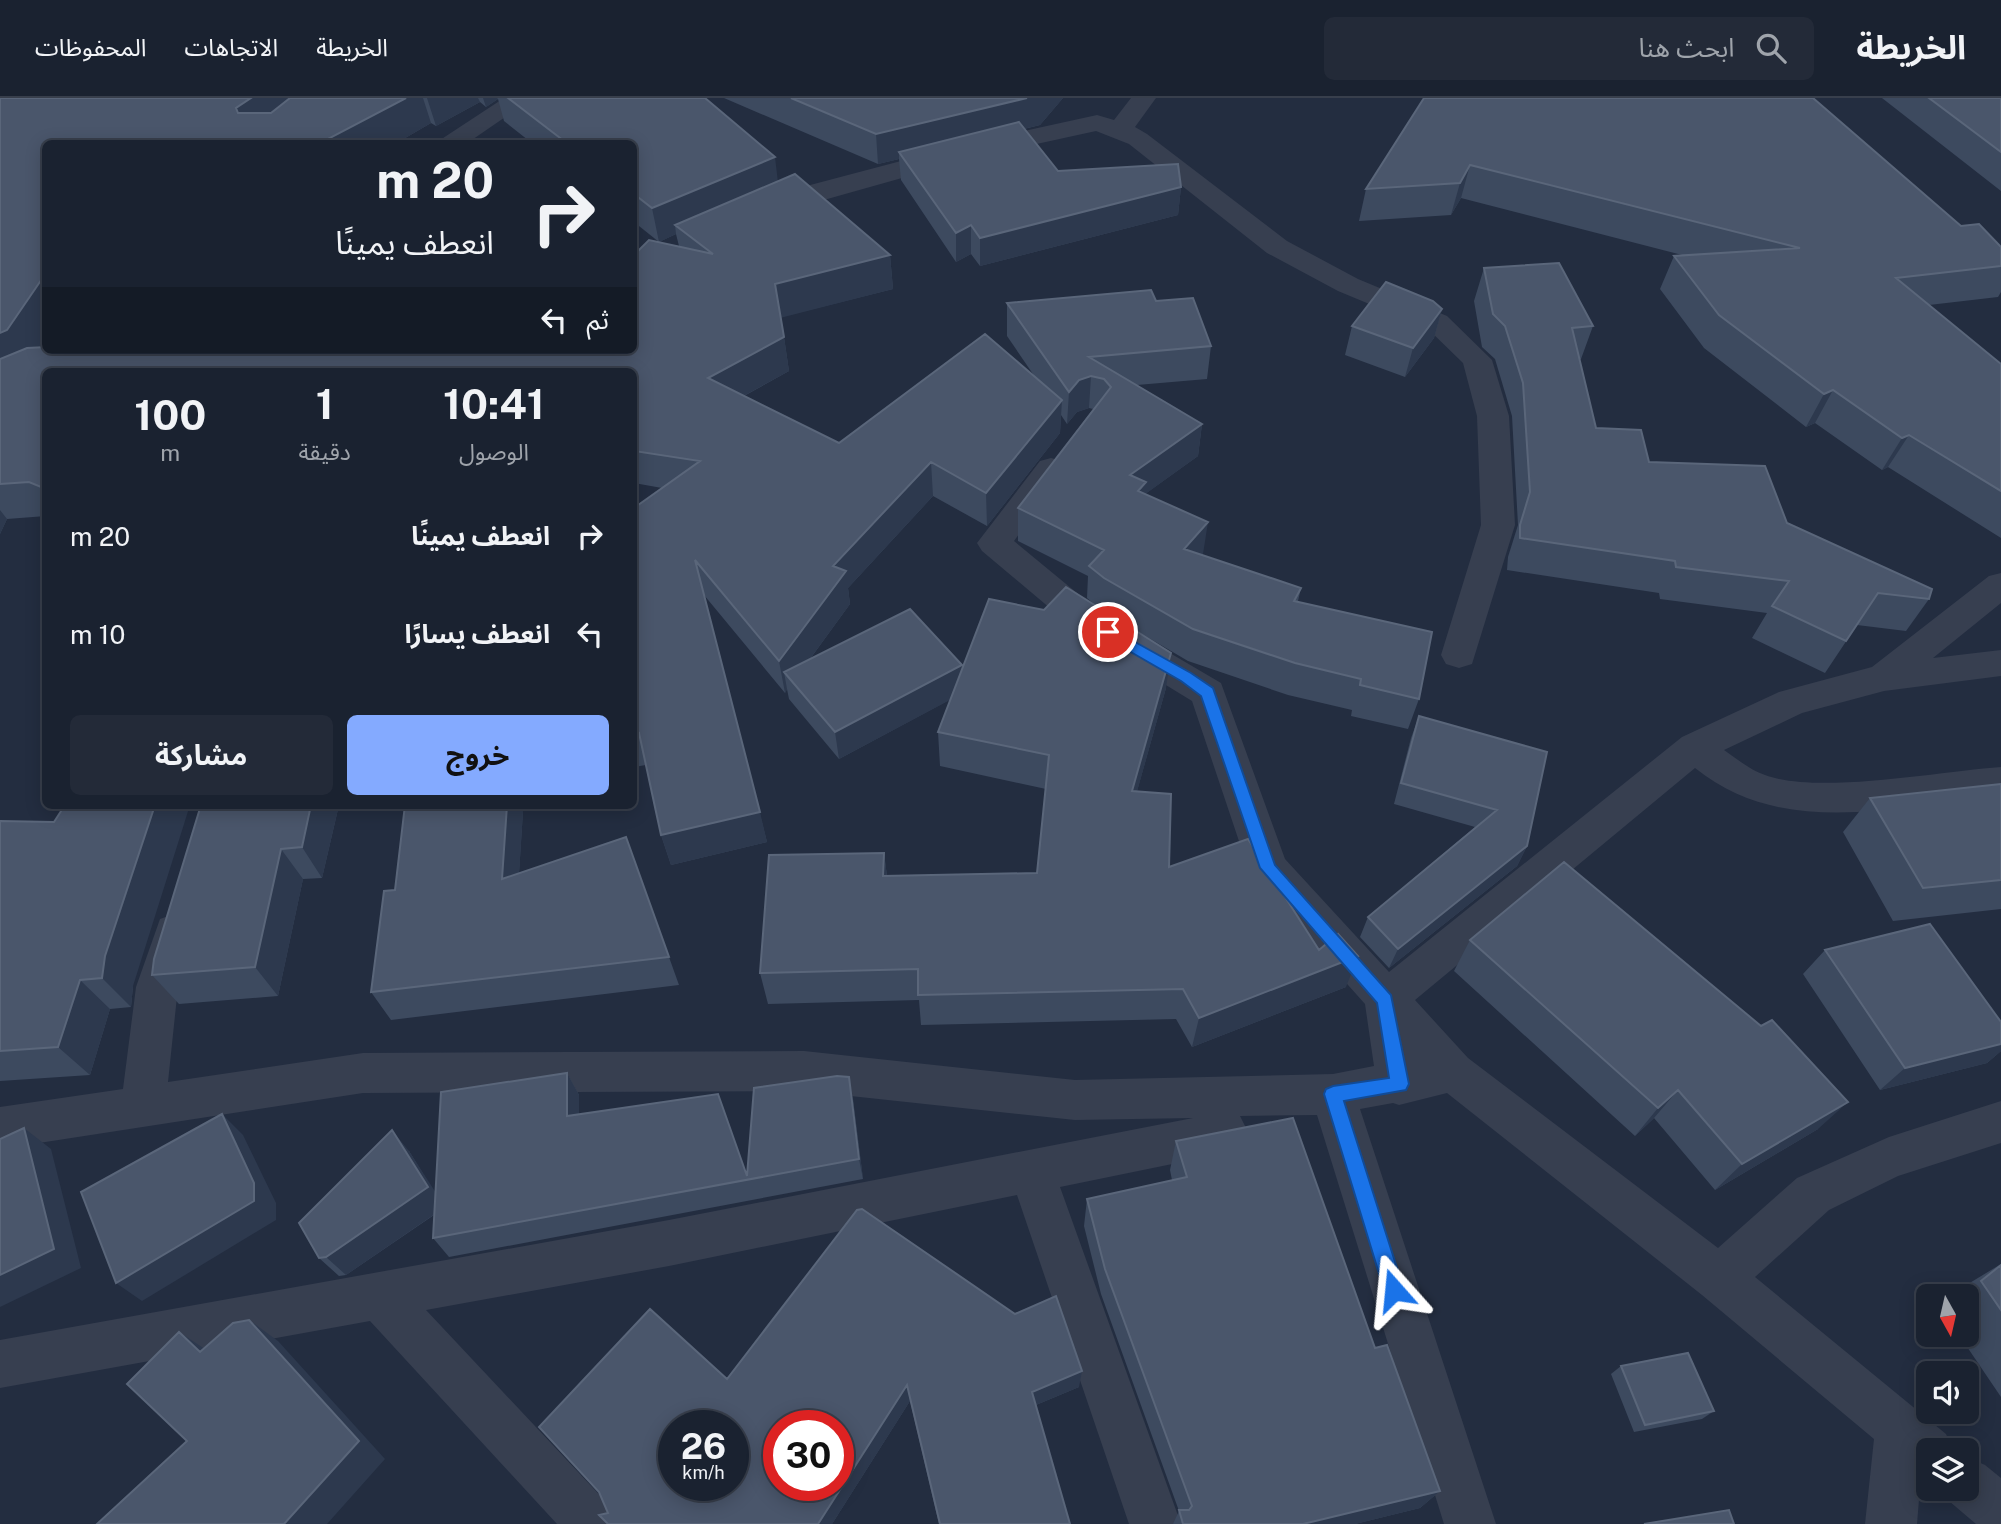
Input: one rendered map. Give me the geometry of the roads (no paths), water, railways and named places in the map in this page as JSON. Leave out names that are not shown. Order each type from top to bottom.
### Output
[{"type":"street","points":[[453,140],[521,98]]},
{"type":"street","points":[[1120,130],[1144,98]]},
{"type":"street","points":[[740,220],[790,198],[969,150],[1097,123],[1138,139],[1277,247],[1348,285],[1437,322],[1477,359],[1493,416],[1498,525],[1459,655]]},
{"type":"street","points":[[1074,440],[994,543],[1088,621],[1208,692],[1268,868],[1453,1072],[1719,1278],[1914,1441],[1891,1524]]},
{"type":"street","points":[[1884,677],[2001,585]]},
{"type":"street","points":[[1385,1000],[1695,747],[1791,702],[1884,677],[2001,663]]},
{"type":"street","points":[[1695,747],[1722,770],[1760,789],[1799,797],[2001,782]]},
{"type":"street","points":[[143,1107],[157,987],[184,894]]},
{"type":"street","points":[[1385,1000],[1399,1084]]},
{"type":"street","points":[[0,1128],[377,1073],[804,1071],[1075,1100],[1334,1102]]},
{"type":"street","points":[[0,1364],[381,1298],[1032,1173],[1453,1072]]},
{"type":"street","points":[[1334,1102],[1470,1524]]},
{"type":"street","points":[[1719,1278],[1813,1194],[1889,1158],[2001,1122]]},
{"type":"street","points":[[1032,1173],[1154,1524]]},
{"type":"street","points":[[381,1298],[592,1524]]},
{"type":"street","points":[[1979,1493],[2001,1511]]}]
